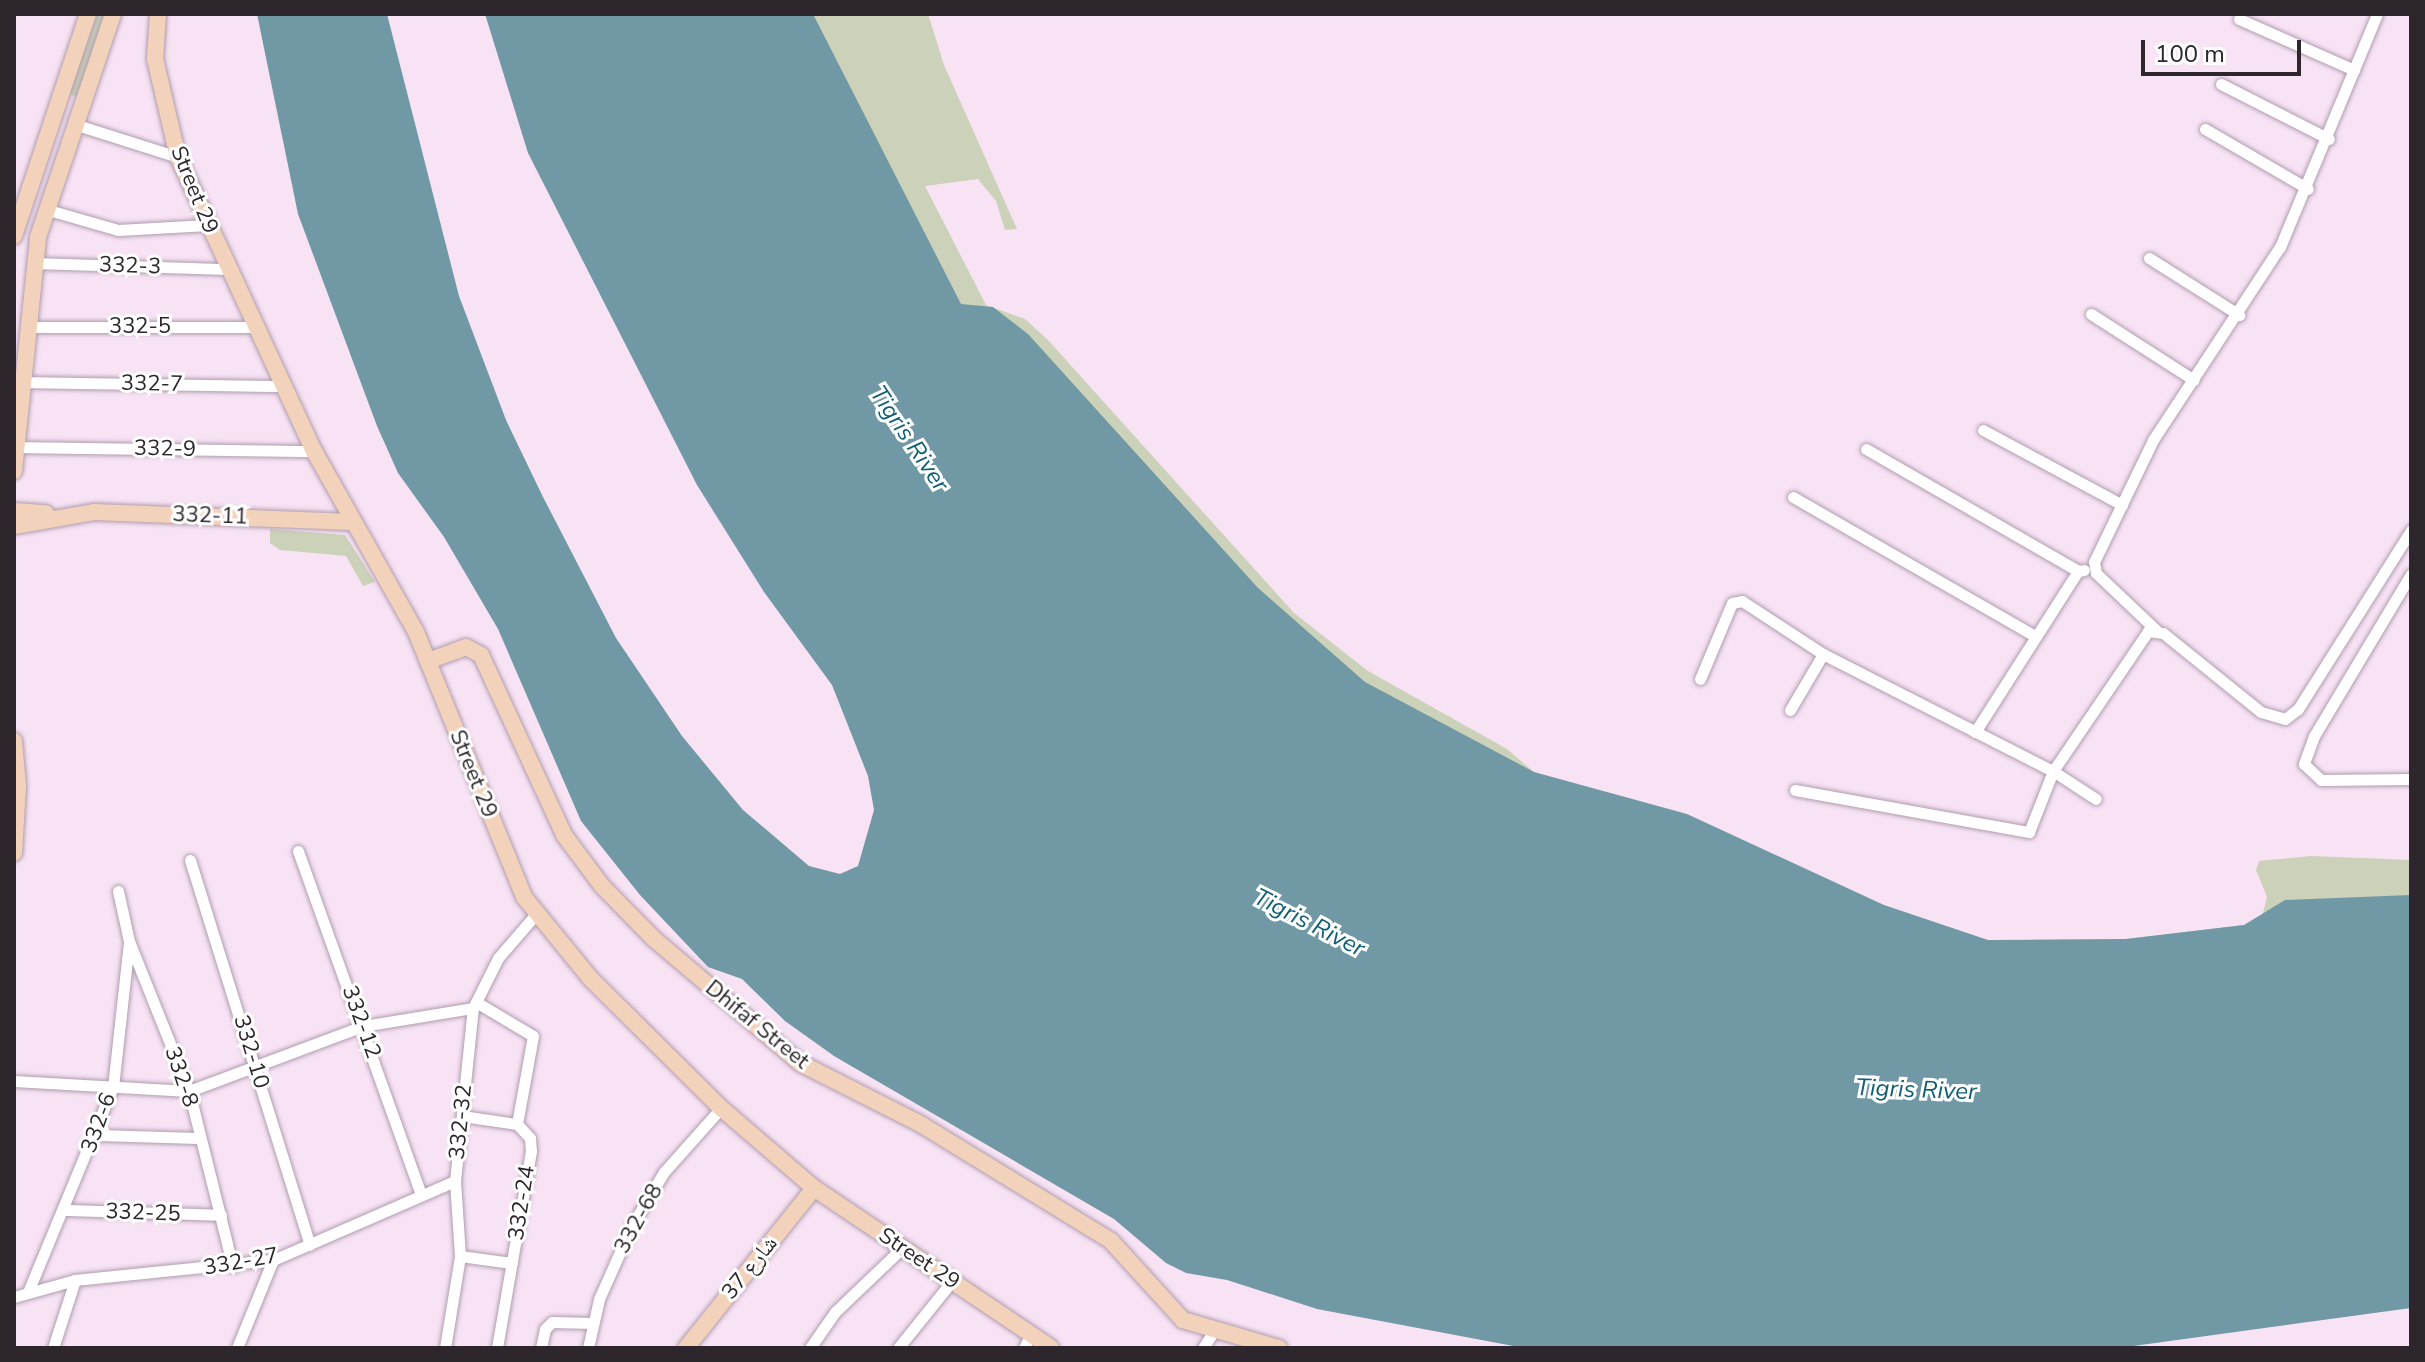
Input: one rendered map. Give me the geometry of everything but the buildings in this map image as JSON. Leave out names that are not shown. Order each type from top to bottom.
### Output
[{"type":"street","points":[[14,236],[88,14]]},
{"type":"street","points":[[14,471],[33,263],[45,209],[113,14]]},
{"type":"street","name":"Street 29","points":[[158,14],[155,59],[178,157],[253,327],[314,451],[408,615],[514,878],[536,914],[576,964],[721,1108],[814,1188],[952,1281],[1027,1342],[1051,1348]]},
{"type":"street","points":[[2093,567],[2145,454],[2239,315],[2308,189],[2377,14]]},
{"type":"street","points":[[2239,19],[2354,70]]},
{"type":"street","points":[[2221,84],[2329,139]]},
{"type":"street","points":[[74,124],[178,157]]},
{"type":"street","points":[[2205,129],[2308,189]]},
{"type":"street","points":[[45,209],[118,230],[208,225]]},
{"type":"street","points":[[2149,258],[2239,315]]},
{"type":"street","name":"332-3","points":[[33,263],[228,269]]},
{"type":"street","points":[[2091,314],[2194,380]]},
{"type":"street","name":"332-5","points":[[27,327],[253,327]]},
{"type":"street","name":"332-7","points":[[22,382],[282,386]]},
{"type":"street","points":[[1983,430],[2122,505]]},
{"type":"street","name":"332-9","points":[[16,447],[314,451]]},
{"type":"street","points":[[1866,449],[2078,571]]},
{"type":"street","points":[[1793,497],[2036,637]]},
{"type":"street","name":"332-11","points":[[14,511],[352,522]]},
{"type":"street","name":"332-11","points":[[14,526],[67,514]]},
{"type":"street","points":[[2093,567],[2156,630],[2261,712],[2285,719],[2298,709],[2411,530]]},
{"type":"street","points":[[1975,732],[2078,571],[2093,567]]},
{"type":"street","points":[[2411,574],[2314,736],[2304,764],[2321,780],[2411,779]]},
{"type":"street","points":[[1700,679],[1735,600],[1823,654],[2053,771],[2096,799]]},
{"type":"street","points":[[1795,790],[2029,832],[2053,771],[2148,631],[2156,630]]},
{"type":"street","name":"Dhifaf Street","points":[[428,661],[466,647],[481,655],[564,835],[602,886],[654,939],[800,1063],[922,1125],[1111,1241],[1136,1263],[1179,1317],[1214,1331],[1279,1348]]},
{"type":"street","points":[[1790,710],[1823,654]]},
{"type":"street","points":[[14,741],[14,853]]},
{"type":"street","name":"332-12","points":[[298,851],[421,1195]]},
{"type":"street","name":"332-10","points":[[190,860],[310,1245]]},
{"type":"street","name":"332-8","points":[[118,891],[129,941],[189,1091],[233,1267]]},
{"type":"street","name":"332-32","points":[[445,1348],[460,1256],[455,1181],[475,1005],[498,958],[536,914]]},
{"type":"street","name":"332-6","points":[[28,1292],[65,1210],[113,1087],[129,941]]},
{"type":"street","points":[[14,1081],[189,1091],[363,1026],[475,1005]]},
{"type":"street","name":"332-24","points":[[475,1005],[533,1036],[517,1124],[531,1144],[497,1348]]},
{"type":"street","name":"332-68","points":[[588,1348],[593,1323],[632,1225],[664,1172],[721,1108]]},
{"type":"street","points":[[462,1116],[517,1124]]},
{"type":"street","points":[[96,1135],[200,1138]]},
{"type":"street","name":"332-27","points":[[14,1297],[75,1280],[233,1267],[273,1260],[455,1181]]},
{"type":"street","name":"شارع 37","points":[[686,1348],[814,1188]]},
{"type":"street","name":"332-25","points":[[65,1210],[221,1215]]},
{"type":"street","points":[[810,1348],[835,1312],[902,1248]]},
{"type":"street","points":[[460,1256],[512,1263]]},
{"type":"street","points":[[237,1348],[273,1260]]},
{"type":"street","points":[[53,1348],[75,1280]]},
{"type":"street","points":[[898,1348],[952,1281]]},
{"type":"street","points":[[541,1348],[545,1329],[552,1322],[593,1323]]},
{"type":"street","points":[[1203,1348],[1214,1331]]},
{"type":"green space","points":[[97,14],[106,14],[77,97],[69,94]]},
{"type":"green space","points":[[798,14],[928,14],[944,65],[1017,229],[1005,230],[996,201],[978,179],[925,186],[986,305],[1025,319],[1048,340],[1294,613],[1368,671],[1507,749],[1534,772],[1965,936],[1988,940],[2125,939],[2244,925],[2262,917],[2267,897],[2256,870],[2259,861],[2311,856],[2411,860],[2411,916],[1987,952],[1521,793],[1314,647],[971,329]]},
{"type":"green space","points":[[270,529],[345,535],[375,582],[363,586],[346,556],[280,550],[270,543]]},
{"type":"water","name":"Tigris River","points":[[257,14],[387,14],[459,296],[506,420],[543,497],[616,638],[682,736],[743,810],[809,866],[840,874],[858,866],[874,810],[868,776],[832,685],[764,592],[697,485],[528,153],[485,14],[813,14],[961,304],[993,307],[1028,334],[1258,588],[1365,682],[1534,772],[1687,814],[1884,905],[1988,940],[2126,939],[2244,925],[2285,900],[2411,895],[2411,1308],[2119,1348],[1524,1348],[1317,1309],[1227,1280],[1186,1273],[1166,1263],[1114,1219],[834,1056],[785,1021],[742,979],[708,967],[640,895],[581,821],[498,629],[444,537],[398,473],[377,426],[298,214]]}]
